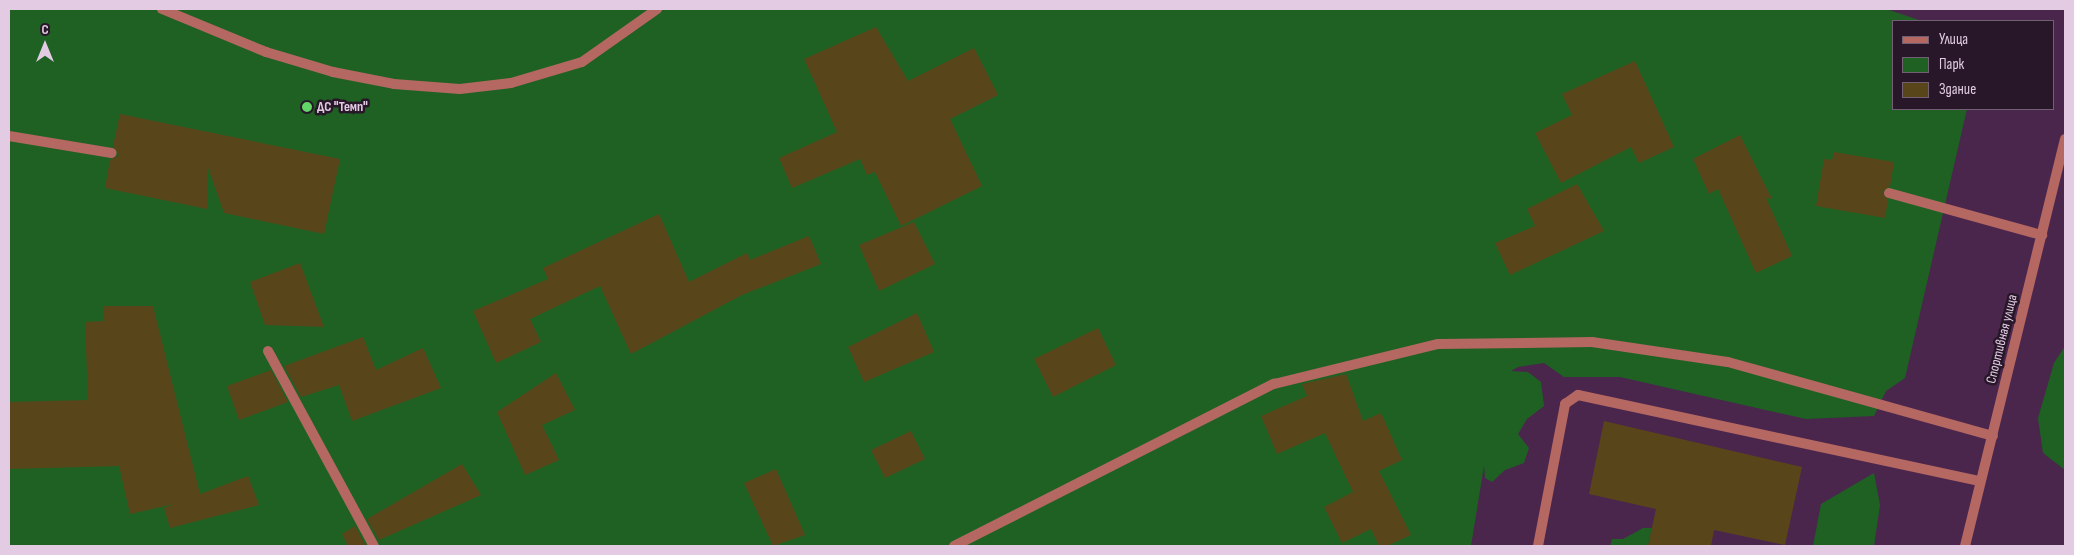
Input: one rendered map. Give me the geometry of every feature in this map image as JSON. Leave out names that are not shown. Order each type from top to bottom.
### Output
[{"type":"street","points":[[162,9],[266,52],[333,72],[394,84],[460,89],[512,83],[582,62],[657,9]]},
{"type":"street","points":[[9,136],[112,153]]},
{"type":"street","name":"Спортивная улица","points":[[1965,546],[2065,139]]},
{"type":"street","points":[[1889,193],[2042,235]]},
{"type":"street","points":[[954,546],[1274,384],[1438,344],[1592,342],[1728,362],[1993,436]]},
{"type":"street","points":[[268,352],[374,546]]},
{"type":"street","points":[[1538,546],[1565,404],[1578,395],[1980,481]]},
{"type":"green space","points":[[9,9],[1886,9],[1919,20],[1892,20],[1892,110],[1967,110],[1905,378],[1886,391],[1874,416],[1806,419],[1620,377],[1564,377],[1544,363],[1518,367],[1511,371],[1528,372],[1541,382],[1544,406],[1527,419],[1518,434],[1529,448],[1524,463],[1505,470],[1492,482],[1485,478],[1484,466],[1471,546],[9,546]]},
{"type":"green space","points":[[2065,346],[2065,470],[2043,453],[2038,418],[2054,363]]},
{"type":"green space","points":[[1874,473],[1880,505],[1874,546],[1813,546],[1821,504]]},
{"type":"green space","points":[[1643,528],[1652,528],[1648,546],[1610,546],[1612,539],[1623,539]]},
{"type":"building","points":[[876,27],[908,81],[974,48],[998,95],[950,119],[982,186],[901,226],[875,172],[867,175],[860,159],[792,188],[779,158],[837,132],[804,59]]},
{"type":"building","points":[[1635,61],[1674,147],[1639,163],[1631,147],[1561,183],[1535,133],[1572,115],[1562,94]]},
{"type":"building","points":[[120,114],[340,159],[324,234],[224,213],[208,168],[207,209],[105,188],[110,160],[119,155],[113,146]]},
{"type":"building","points":[[1740,135],[1772,199],[1766,198],[1792,256],[1756,273],[1718,189],[1709,194],[1693,159]]},
{"type":"building","points":[[1834,152],[1894,162],[1890,186],[1882,192],[1888,200],[1885,218],[1816,206],[1824,159],[1832,160]]},
{"type":"building","points":[[1577,184],[1604,231],[1510,275],[1495,243],[1535,226],[1527,209]]},
{"type":"building","points":[[659,214],[689,282],[747,253],[750,260],[809,236],[821,264],[742,295],[631,354],[600,286],[530,319],[541,342],[496,363],[473,311],[548,279],[543,268]]},
{"type":"building","points":[[914,222],[935,264],[879,291],[859,245]]},
{"type":"building","points":[[300,263],[324,327],[265,325],[250,282]]},
{"type":"building","points":[[103,306],[153,306],[200,494],[248,476],[259,505],[170,528],[164,508],[174,504],[130,514],[119,466],[9,469],[9,402],[88,400],[85,322],[103,321]]},
{"type":"building","points":[[917,313],[934,352],[864,382],[848,347]]},
{"type":"building","points":[[1098,328],[1116,365],[1053,397],[1034,359]]},
{"type":"building","points":[[363,337],[376,370],[423,348],[441,388],[352,421],[339,385],[301,397],[284,366]]},
{"type":"building","points":[[271,370],[288,402],[239,420],[227,386]]},
{"type":"building","points":[[556,373],[575,410],[542,425],[559,460],[525,475],[497,412]]},
{"type":"building","points":[[1346,374],[1363,421],[1381,413],[1402,460],[1379,471],[1411,535],[1387,546],[1379,546],[1371,529],[1342,543],[1324,507],[1353,492],[1325,433],[1277,454],[1261,416],[1307,396],[1302,384]]},
{"type":"building","points":[[1604,421],[1802,467],[1785,545],[1714,530],[1711,546],[1648,546],[1656,509],[1589,494]]},
{"type":"building","points":[[911,431],[925,459],[885,478],[871,450]]},
{"type":"building","points":[[462,464],[481,495],[379,540],[367,519]]},
{"type":"building","points":[[776,469],[805,535],[773,546],[744,483]]},
{"type":"building","points":[[355,526],[366,546],[348,546],[342,534]]},
{"type":"place","name":"ДС \"Темп\"","points":[[307,107]]}]
